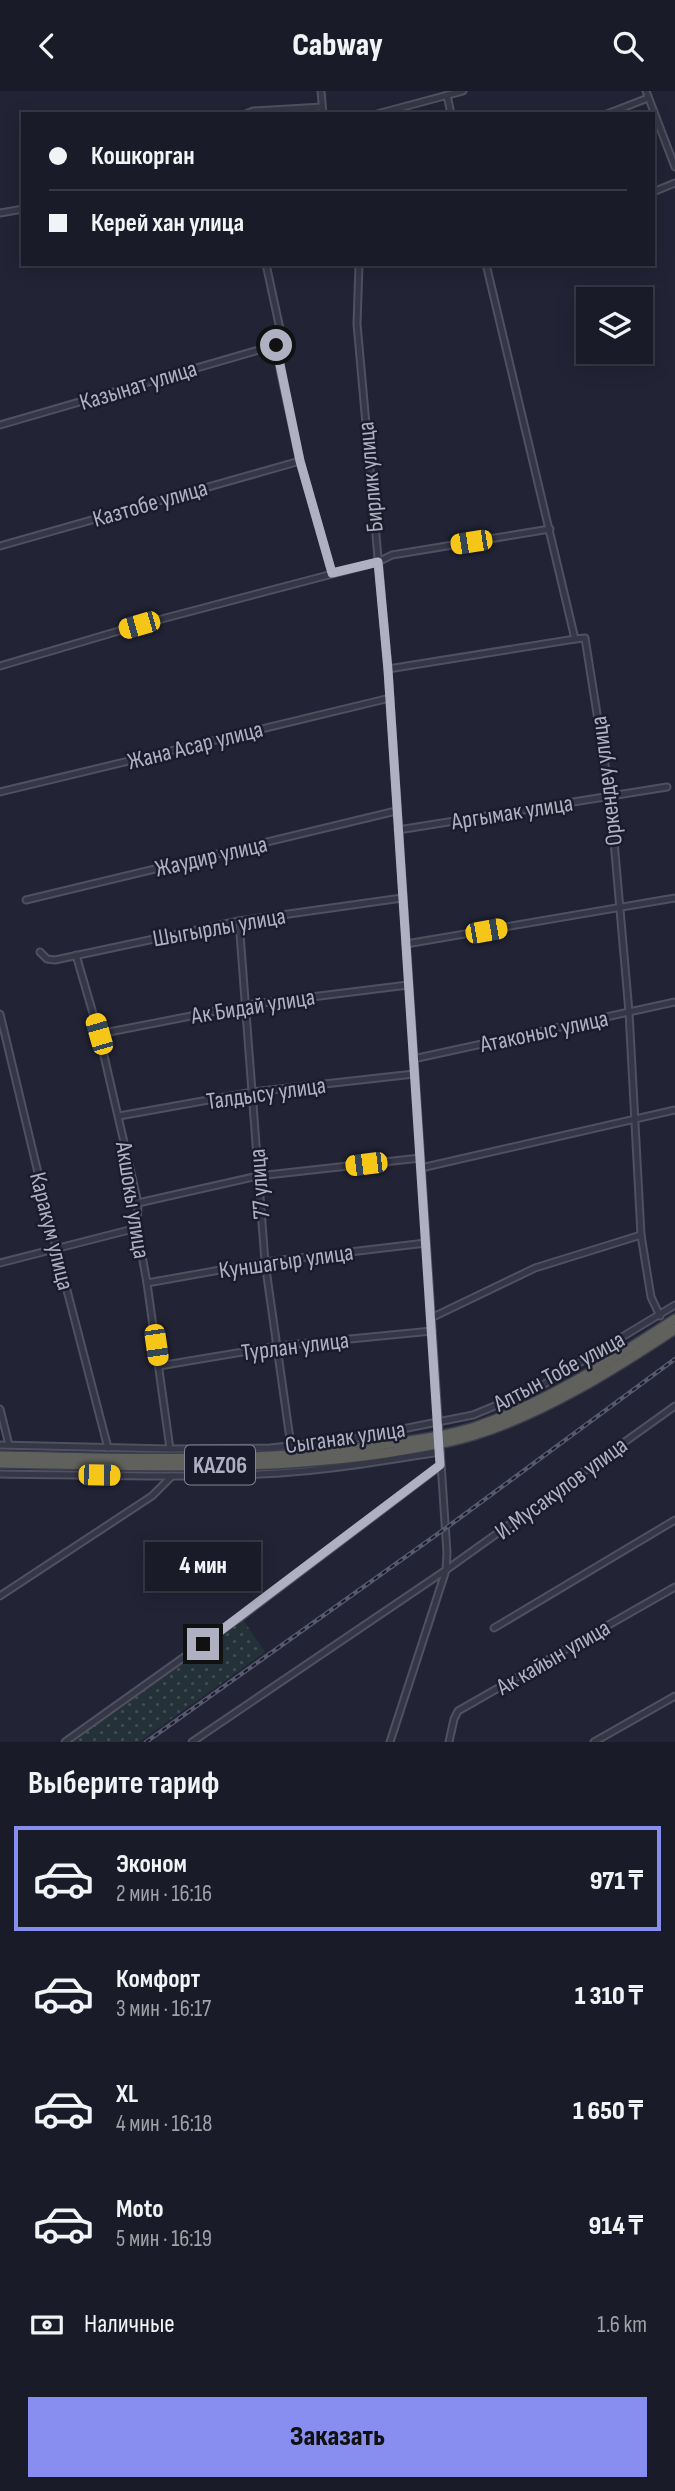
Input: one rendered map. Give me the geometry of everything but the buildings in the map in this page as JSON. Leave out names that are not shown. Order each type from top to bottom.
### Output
[{"type":"highway","name":"KАZ06","points":[[0,1456],[262,1458],[439,1444],[520,1408],[622,1353],[675,1319]]},
{"type":"highway","name":"KАZ06","points":[[0,1463],[202,1466],[275,1464],[327,1461],[439,1444],[473,1436],[524,1416],[615,1367],[675,1329]]},
{"type":"street","points":[[251,112],[323,110],[321,91]]},
{"type":"street","points":[[384,112],[463,91]]},
{"type":"street","points":[[646,91],[653,112]]},
{"type":"street","points":[[447,95],[451,112]]},
{"type":"street","points":[[612,112],[648,99]]},
{"type":"street","points":[[655,117],[675,167]]},
{"type":"street","points":[[655,192],[675,183]]},
{"type":"street","points":[[0,213],[21,209]]},
{"type":"street","points":[[266,266],[280,329],[276,345],[300,461],[332,573]]},
{"type":"street","name":"Бирлик улица","points":[[359,266],[357,324],[388,670],[440,1465],[447,1533],[446,1570],[390,1742]]},
{"type":"street","name":"Оркендеу улица","points":[[486,266],[575,639],[585,638],[587,648],[610,796],[629,1012],[640,1235],[651,1297],[660,1316]]},
{"type":"street","name":"Казынат улица","points":[[0,425],[276,345]]},
{"type":"street","name":"Казтобе улица","points":[[0,546],[300,461]]},
{"type":"street","points":[[0,666],[139,625],[378,562],[392,555],[550,529]]},
{"type":"street","points":[[388,670],[575,639]]},
{"type":"street","name":"Жана Асар улица","points":[[0,792],[390,698]]},
{"type":"street","name":"Аргымак улица","points":[[398,831],[667,787]]},
{"type":"street","name":"Жаудир улица","points":[[26,900],[396,811]]},
{"type":"street","name":"Шыгырлы улица","points":[[40,952],[50,960],[240,921],[402,898]]},
{"type":"street","points":[[406,944],[675,898]]},
{"type":"street","name":"77 улица","points":[[240,921],[265,1262],[290,1446]]},
{"type":"street","name":"Акшокы улица","points":[[76,955],[99,1034],[138,1203],[137,1228],[170,1449]]},
{"type":"street","name":"Ак Бидай улица","points":[[99,1034],[247,1005],[408,985]]},
{"type":"street","name":"Атаконыс улица","points":[[413,1059],[675,1002]]},
{"type":"street","name":"Каракум улица","points":[[0,1014],[56,1248],[108,1448]]},
{"type":"street","name":"Талдысу улица","points":[[119,1116],[253,1092],[414,1074]]},
{"type":"street","points":[[421,1168],[675,1110]]},
{"type":"street","points":[[138,1203],[258,1176],[420,1158]]},
{"type":"street","points":[[0,1263],[137,1228]]},
{"type":"street","points":[[431,1318],[536,1268],[640,1235]]},
{"type":"street","name":"Куншагыр улица","points":[[147,1283],[265,1262],[426,1243]]},
{"type":"street","name":"Алтын Тобе улица","points":[[438,1423],[473,1415],[536,1389],[675,1305]]},
{"type":"street","name":"Турлан улица","points":[[159,1366],[278,1346],[432,1331]]},
{"type":"street","name":"И.Мусакулов улица","points":[[192,1742],[446,1570],[675,1406]]},
{"type":"street","points":[[0,1409],[9,1445]]},
{"type":"street","name":"Сыганак улица","points":[[0,1445],[170,1449],[290,1446],[352,1439],[438,1423]]},
{"type":"street","points":[[0,1474],[262,1475],[326,1469],[439,1444]]},
{"type":"street","points":[[65,1742],[246,1613],[440,1465]]},
{"type":"street","points":[[0,1596],[152,1496],[172,1476]]},
{"type":"street","points":[[494,1627],[675,1520]]},
{"type":"street","name":"Ак кайын улица","points":[[449,1742],[458,1711],[675,1587]]},
{"type":"street","points":[[593,1742],[675,1696]]},
{"type":"shaded area","points":[[243,1620],[265,1652],[139,1742],[68,1742]]},
{"type":"railway","points":[[146,1742],[446,1528],[675,1359]]},
{"type":"route","points":[[203,1644],[440,1465],[388,670],[378,562],[332,573],[300,461],[276,345]]}]
